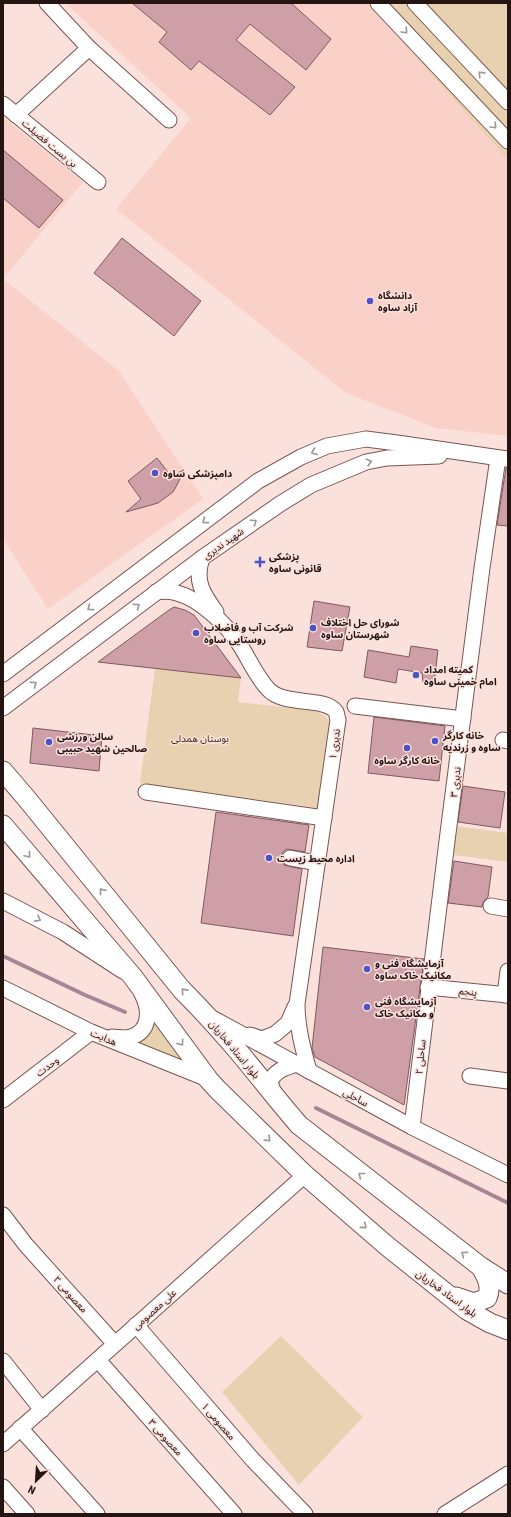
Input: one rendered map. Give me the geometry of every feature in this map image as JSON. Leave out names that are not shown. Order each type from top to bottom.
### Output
[{"type":"main road","name":"بلوار استاد فخاریان","points":[[6,778],[182,990],[207,1015],[239,1052],[299,1126],[481,1267],[508,1284]]},
{"type":"main road","name":"بلوار استاد فخاریان","points":[[3,825],[136,982],[208,1079],[304,1175],[386,1246],[467,1310],[508,1330]]},
{"type":"main road","points":[[447,1294],[474,1303],[487,1298],[489,1293],[488,1280],[481,1267]]},
{"type":"street","points":[[48,3],[89,48],[169,120]]},
{"type":"street","points":[[378,3],[508,141]]},
{"type":"street","points":[[415,3],[508,102]]},
{"type":"street","points":[[16,115],[89,48]]},
{"type":"street","name":"بن بست فضیلت","points":[[3,104],[98,182]]},
{"type":"street","name":"شهید ندیری","points":[[3,674],[258,481],[301,457],[327,446],[366,439],[397,442],[503,459]]},
{"type":"street","name":"شهید ندیری","points":[[3,708],[202,558],[280,504],[311,486],[366,462],[386,458],[476,454]]},
{"type":"street","name":"ندیری ۳","points":[[428,987],[463,719],[503,459]]},
{"type":"street","points":[[202,558],[198,574],[199,581],[207,599],[224,625]]},
{"type":"street","name":"ندیری ۱","points":[[156,592],[176,592],[184,595],[201,606],[224,625],[239,644],[263,684],[272,693],[282,698],[321,704],[333,708],[336,713],[338,720],[297,1004]]},
{"type":"street","points":[[355,706],[463,719]]},
{"type":"street","points":[[146,792],[324,818]]},
{"type":"street","points":[[290,858],[317,862]]},
{"type":"street","points":[[3,901],[63,932],[136,982],[147,1003],[148,1017],[142,1031],[131,1038],[97,1034]]},
{"type":"street","points":[[491,906],[508,909]]},
{"type":"street","points":[[507,995],[508,971]]},
{"type":"street","name":"پنجم","points":[[428,987],[507,995]]},
{"type":"street","name":"ساحلی ۲","points":[[412,1127],[428,987]]},
{"type":"street","name":"هدایت","points":[[3,988],[97,1034],[208,1079]]},
{"type":"street","points":[[237,1032],[262,1039],[275,1034],[288,1023],[297,1004]]},
{"type":"street","points":[[276,1099],[270,1082],[273,1074],[282,1069],[303,1068],[298,1028],[297,1004]]},
{"type":"street","name":"ساحلی","points":[[207,1015],[412,1127],[508,1175]]},
{"type":"street","name":"وحدت","points":[[3,1100],[97,1034]]},
{"type":"street","points":[[470,1076],[508,1081]]},
{"type":"street","name":"علی معصومی","points":[[3,1444],[304,1175]]},
{"type":"street","name":"معصومی ۲","points":[[3,1215],[26,1244],[115,1344]]},
{"type":"street","name":"معصومی ۱","points":[[136,1325],[253,1460],[304,1514]]},
{"type":"street","name":"معصومی ۳","points":[[98,1360],[234,1514]]},
{"type":"street","points":[[3,1361],[42,1410]]},
{"type":"street","points":[[20,1428],[97,1514]]},
{"type":"street","points":[[445,1514],[508,1474]]},
{"type":"street","points":[[3,1487],[27,1514]]},
{"type":"shaded area","name":"دانشگاه آزاد ساوه","points":[[65,3],[508,3],[508,436],[436,428],[346,393],[116,209],[191,118]]},
{"type":"shaded area","points":[[3,117],[83,182],[3,279]]},
{"type":"shaded area","points":[[3,279],[119,371],[203,499],[48,609],[3,539]]},
{"type":"green space","points":[[400,3],[508,3],[508,160],[385,23]]},
{"type":"green space","name":"بوستان همدلی","points":[[155,668],[241,678],[238,702],[315,711],[324,715],[330,723],[318,808],[140,783]]},
{"type":"green space","points":[[449,825],[508,833],[508,862],[446,854]]},
{"type":"green space","points":[[153,1017],[186,1064],[132,1044],[149,1036]]},
{"type":"green space","points":[[281,1336],[363,1417],[299,1485],[222,1392]]},
{"type":"building","points":[[132,3],[291,3],[331,39],[306,70],[250,24],[236,40],[295,87],[270,115],[199,61],[191,70],[159,42],[167,32]]},
{"type":"building","points":[[3,150],[63,200],[39,228],[3,198]]},
{"type":"building","points":[[122,238],[201,301],[174,336],[94,273]]},
{"type":"building","points":[[157,458],[171,476],[184,470],[173,492],[158,503],[126,512],[141,499],[128,481]]},
{"type":"building","points":[[506,468],[508,468],[508,526],[497,525]]},
{"type":"building","points":[[314,601],[350,607],[342,651],[307,647]]},
{"type":"building","points":[[174,607],[185,610],[194,615],[241,678],[98,662]]},
{"type":"building","points":[[411,646],[438,650],[434,684],[423,682],[422,673],[398,669],[396,683],[364,677],[368,650],[409,657]]},
{"type":"building","name":"خانه کارگر ساوه","points":[[374,717],[445,726],[439,781],[368,773]]},
{"type":"building","points":[[33,728],[102,736],[99,771],[30,763]]},
{"type":"building","points":[[463,786],[505,792],[500,828],[458,822]]},
{"type":"building","points":[[216,812],[309,825],[305,852],[287,849],[283,852],[281,857],[284,865],[302,869],[293,936],[201,923]]},
{"type":"building","points":[[454,861],[492,867],[488,897],[484,901],[482,907],[448,903]]},
{"type":"building","name":"آزمایشگاه فنی و مکانیک خاک","points":[[323,947],[424,959],[404,1105],[315,1057],[312,1048]]},
{"type":"waterway","points":[[3,956],[85,995],[125,1012]]},
{"type":"waterway","points":[[316,1108],[508,1203]]},
{"type":"place","name":"دانشگاه آزاد ساوه","points":[[370,301]]},
{"type":"place","name":"دامپزشکی ساوه","points":[[155,473]]},
{"type":"place","name":"پزشکی قانونی ساوه","points":[[260,562]]},
{"type":"place","name":"شورای حل اختلاف شهرستان ساوه","points":[[313,628]]},
{"type":"place","name":"شرکت آب و فاضلاب روستایی ساوه","points":[[196,633]]},
{"type":"place","name":"کمیته امداد امام خمینی ساوه","points":[[416,675]]},
{"type":"place","name":"خانه کارگر ساوه و زرندیه","points":[[435,741]]},
{"type":"place","name":"سالن ورزشی صالحین شهید حبیبی","points":[[49,742]]},
{"type":"place","name":"خانه کارگر ساوه","points":[[407,748]]},
{"type":"place","name":"اداره محیط زیست","points":[[269,858]]},
{"type":"place","name":"آزمایشگاه فنی و مکانیک خاک ساوه","points":[[367,969]]},
{"type":"place","name":"آزمایشگاه فنی و مکانیک خاک","points":[[367,1007]]}]
